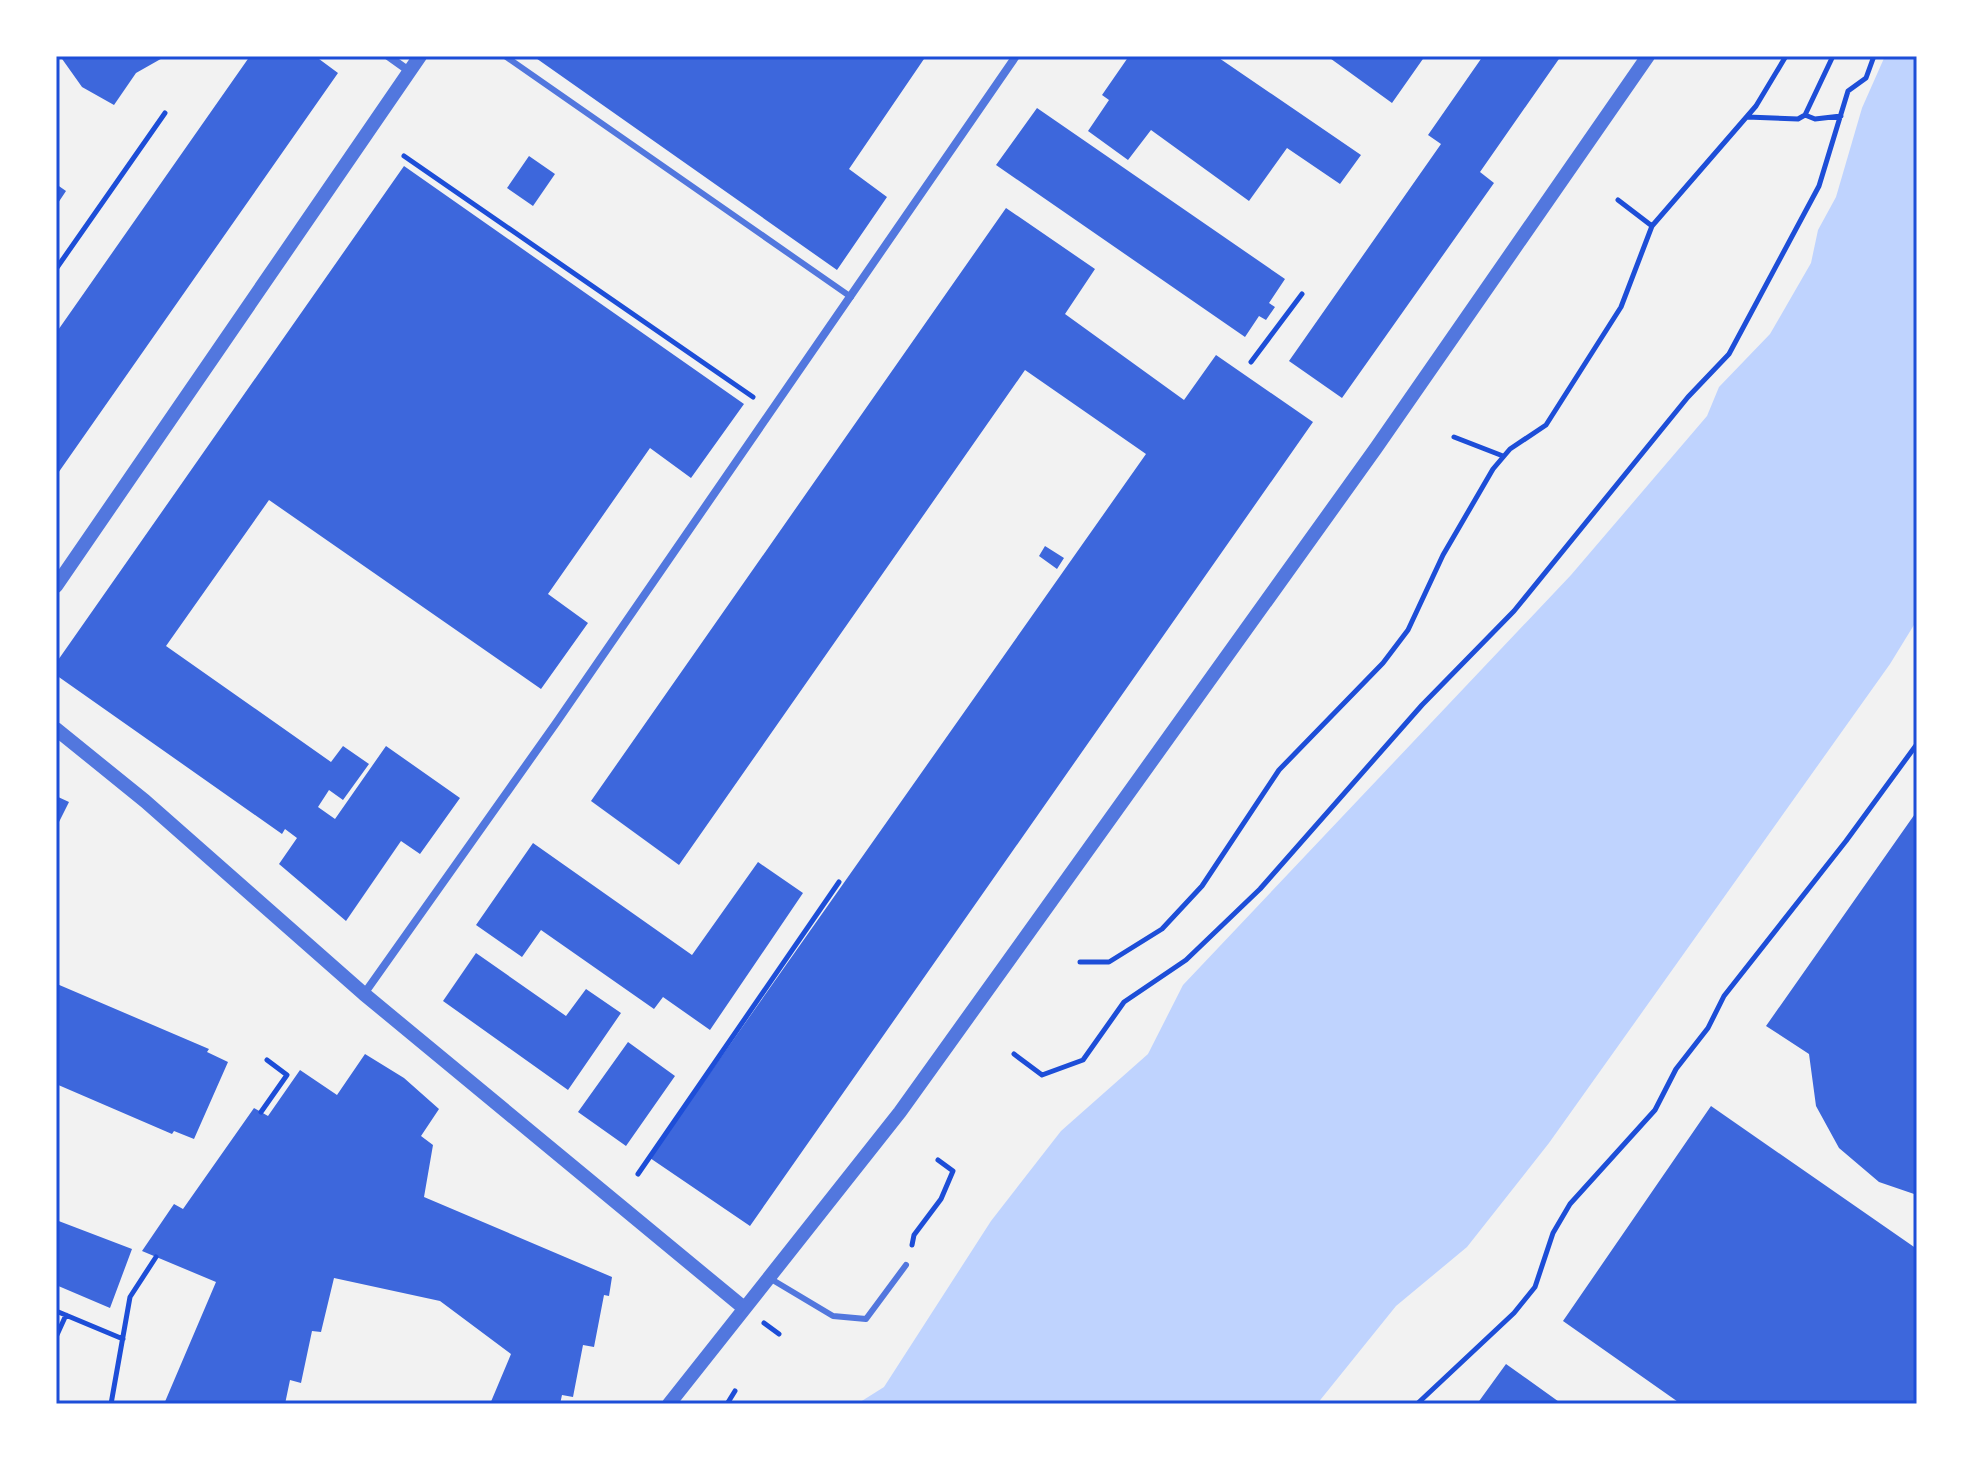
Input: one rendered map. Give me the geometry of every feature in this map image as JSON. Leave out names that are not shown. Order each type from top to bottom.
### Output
[{"type":"street","points":[[388,56],[409,71]]},
{"type":"street","points":[[56,586],[420,56]]},
{"type":"street","points":[[364,994],[1016,56]]},
{"type":"street","points":[[669,1404],[900,1112],[1376,448],[1648,56]]},
{"type":"street","points":[[56,729],[145,801],[364,994],[744,1308]]},
{"type":"lane","points":[[505,56],[851,297]]},
{"type":"lane","points":[[770,1278],[833,1316],[866,1319],[906,1265]]},
{"type":"path","points":[[1080,962],[1109,962],[1162,929],[1202,886],[1279,770],[1375,671],[1408,630],[1457,529],[1503,456],[1546,425],[1621,307],[1652,226],[1769,89],[1786,56]]},
{"type":"path","points":[[1746,117],[1798,119],[1805,115],[1833,56]]},
{"type":"path","points":[[1014,1054],[1042,1075],[1083,1060],[1124,1002],[1186,960],[1260,889],[1422,705],[1514,611],[1688,397],[1729,354],[1819,186],[1848,91],[1866,78],[1874,56]]},
{"type":"path","points":[[56,269],[165,113]]},
{"type":"path","points":[[1805,115],[1815,119],[1841,116]]},
{"type":"path","points":[[404,156],[754,398]]},
{"type":"path","points":[[1618,200],[1652,226]]},
{"type":"path","points":[[1251,362],[1302,294]]},
{"type":"path","points":[[1454,437],[1503,456]]},
{"type":"path","points":[[1417,1404],[1514,1313],[1535,1287],[1553,1233],[1570,1204],[1655,1110],[1676,1069],[1708,1028],[1724,996],[1846,841],[1917,744]]},
{"type":"path","points":[[638,1174],[839,882]]},
{"type":"path","points":[[261,1112],[287,1075],[267,1060]]},
{"type":"path","points":[[906,1265],[914,1235],[941,1199],[953,1171],[938,1160]]},
{"type":"path","points":[[111,1404],[130,1297],[156,1257]]},
{"type":"path","points":[[56,1311],[123,1339]]},
{"type":"path","points":[[56,1337],[66,1315]]},
{"type":"path","points":[[727,1404],[735,1391]]},
{"type":"water","points":[[1885,56],[1917,56],[1917,620],[1890,664],[1549,1143],[1467,1247],[1396,1306],[1317,1404],[857,1404],[884,1387],[991,1221],[1061,1131],[1148,1054],[1183,985],[1571,575],[1707,416],[1719,387],[1770,334],[1811,263],[1818,230],[1836,197],[1862,108]]},
{"type":"building","points":[[60,56],[166,56],[136,73],[114,105],[82,87]]},
{"type":"building","points":[[250,56],[315,56],[338,73],[56,476],[56,333]]},
{"type":"building","points":[[533,56],[926,56],[849,169],[887,197],[837,270]]},
{"type":"building","points":[[1129,56],[1216,56],[1361,155],[1340,184],[1287,148],[1249,201],[1151,130],[1128,160],[1088,131],[1109,100],[1102,95]]},
{"type":"building","points":[[1327,56],[1425,56],[1392,103]]},
{"type":"building","points":[[1483,56],[1561,56],[1480,172],[1494,183],[1342,398],[1289,361],[1441,144],[1428,135]]},
{"type":"building","points":[[1037,108],[1285,279],[1269,303],[1275,307],[1266,320],[1259,316],[1245,337],[996,165]]},
{"type":"building","points":[[529,156],[555,174],[533,206],[507,188]]},
{"type":"building","points":[[404,166],[744,404],[691,478],[650,448],[548,594],[588,623],[541,689],[269,500],[166,646],[331,762],[343,746],[369,764],[343,800],[329,790],[318,807],[335,819],[386,746],[460,798],[420,854],[401,841],[346,921],[279,864],[297,838],[285,829],[282,834],[56,675],[56,663]]},
{"type":"building","points":[[56,184],[66,191],[56,206]]},
{"type":"building","points":[[1006,208],[1095,269],[1065,314],[1184,400],[1216,355],[1313,422],[750,1226],[650,1158],[1146,454],[1025,370],[679,865],[591,801]]},
{"type":"building","points":[[1045,546],[1064,558],[1057,569],[1039,556]]},
{"type":"building","points":[[56,796],[69,802],[56,828]]},
{"type":"building","points":[[1917,811],[1917,1195],[1879,1182],[1839,1148],[1816,1106],[1809,1054],[1766,1026]]},
{"type":"building","points":[[533,843],[692,955],[758,862],[803,893],[710,1030],[663,997],[654,1009],[541,930],[522,957],[476,925]]},
{"type":"building","points":[[476,953],[566,1016],[586,989],[621,1013],[568,1090],[443,1001]]},
{"type":"building","points":[[57,984],[209,1049],[207,1052],[228,1062],[194,1139],[174,1131],[172,1134],[56,1084]]},
{"type":"building","points":[[628,1042],[675,1076],[626,1146],[578,1112]]},
{"type":"building","points":[[365,1054],[404,1078],[439,1109],[421,1136],[433,1145],[424,1197],[612,1277],[609,1296],[604,1295],[594,1347],[583,1345],[573,1397],[562,1395],[560,1404],[490,1404],[511,1354],[440,1301],[334,1278],[321,1332],[312,1331],[301,1383],[290,1380],[285,1404],[164,1404],[216,1282],[142,1251],[174,1204],[183,1209],[254,1108],[268,1116],[300,1070],[337,1095]]},
{"type":"building","points":[[1711,1106],[1917,1249],[1917,1404],[1681,1404],[1563,1321]]},
{"type":"building","points":[[56,1220],[132,1249],[110,1308],[56,1285]]},
{"type":"building","points":[[1506,1364],[1562,1404],[1477,1404]]}]
